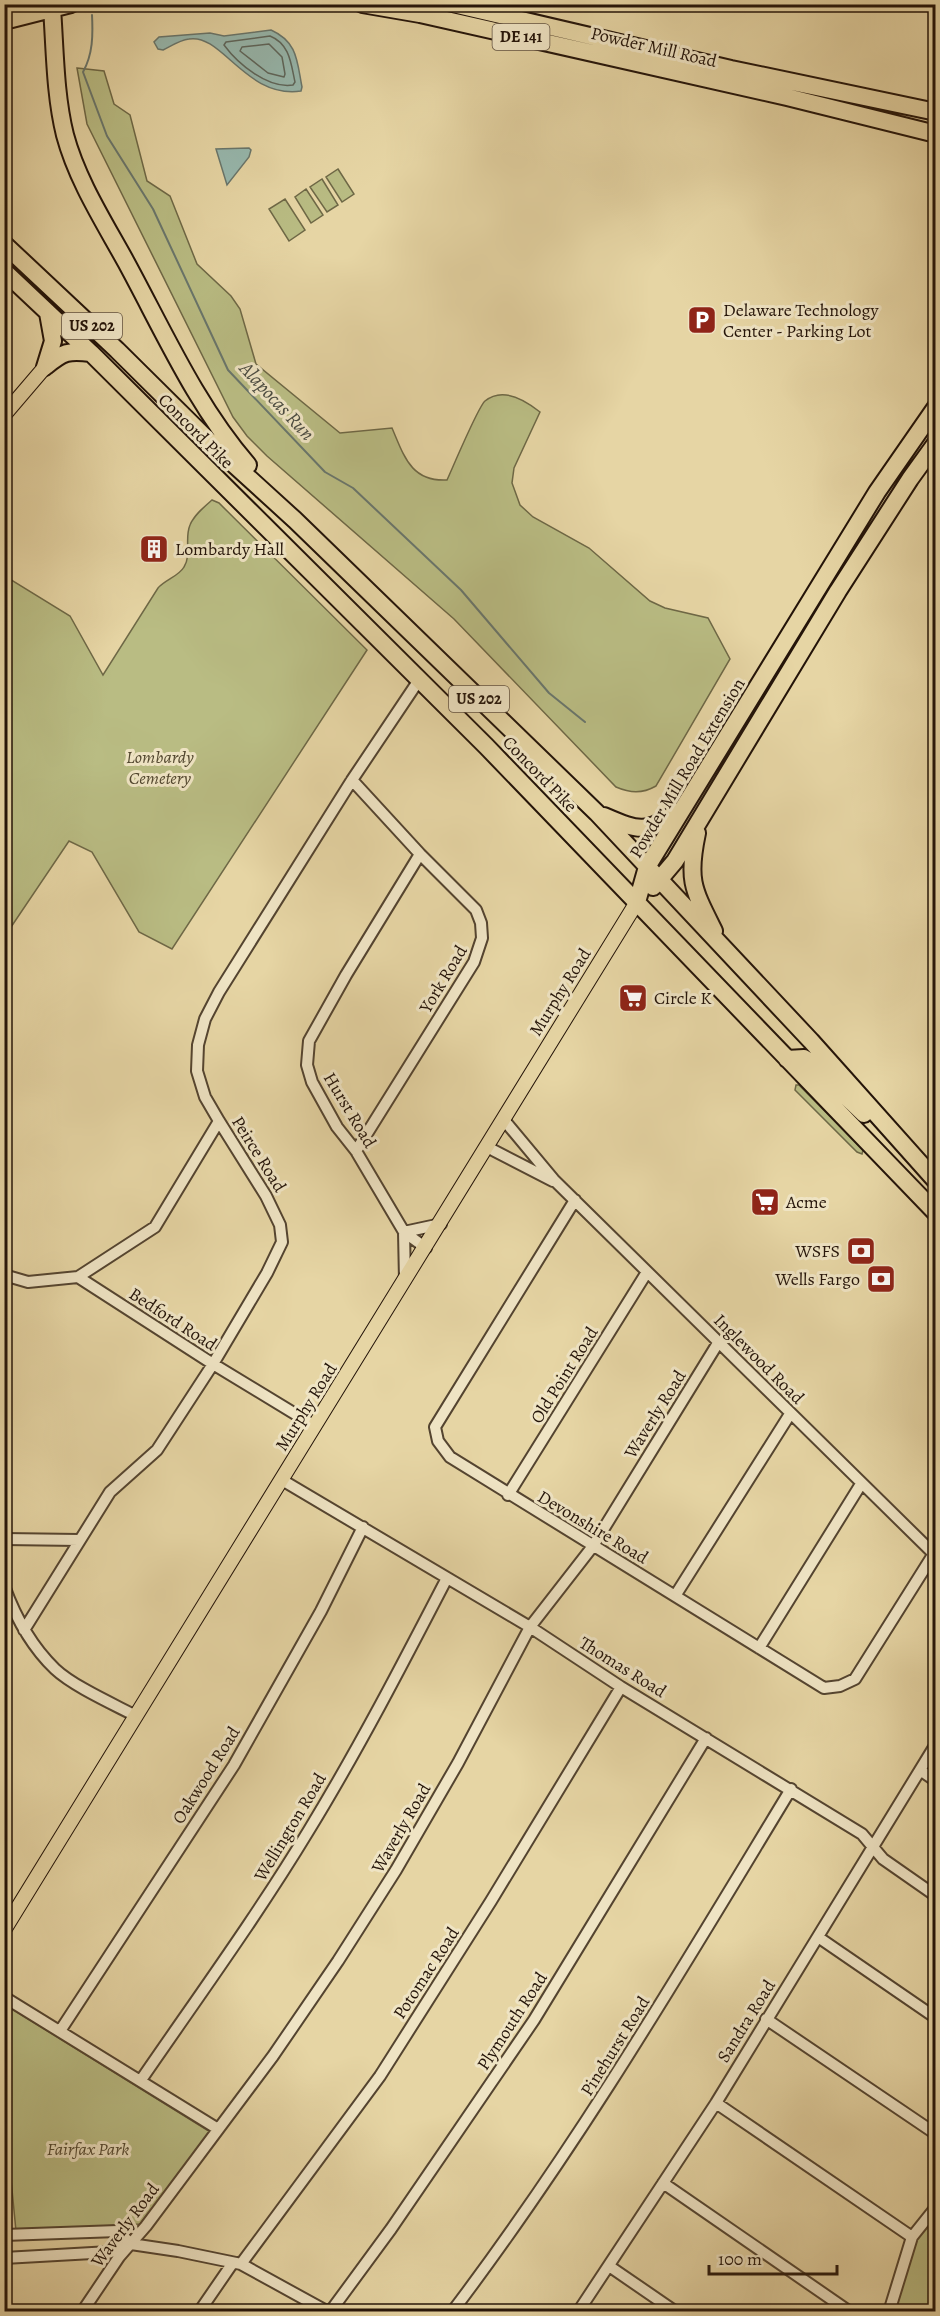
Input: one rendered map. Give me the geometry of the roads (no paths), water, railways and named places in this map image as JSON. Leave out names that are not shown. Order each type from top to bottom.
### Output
[{"type":"highway","points":[[4,21],[51,6],[72,4]]},
{"type":"highway","name":"Powder Mill Road","points":[[362,4],[420,14],[787,97],[936,134]]},
{"type":"highway","name":"Powder Mill Road","points":[[453,4],[667,54],[936,112]]},
{"type":"highway","points":[[51,6],[65,134],[84,182],[193,389],[215,424],[295,520]]},
{"type":"highway","name":"Concord Pike","points":[[4,244],[117,350],[217,449],[295,520],[597,813],[811,1041],[936,1180]]},
{"type":"highway","name":"Concord Pike","points":[[9,275],[91,353],[420,680],[936,1213]]},
{"type":"highway","points":[[45,367],[53,340],[48,312]]},
{"type":"highway","points":[[45,367],[63,353],[77,351],[91,353]]},
{"type":"highway","name":"Powder Mill Road Extension","points":[[637,902],[647,867],[877,492],[936,407]]},
{"type":"highway","name":"Powder Mill Road Extension","points":[[637,902],[675,861],[838,591],[910,479],[936,444]]},
{"type":"highway","points":[[597,813],[631,827],[645,829],[683,809]]},
{"type":"highway","points":[[699,821],[692,854],[691,874],[694,890],[722,948]]},
{"type":"highway","points":[[787,1059],[804,1058],[809,1061],[916,1160]]},
{"type":"main road","points":[[4,415],[45,367]]},
{"type":"main road","name":"Murphy Road","points":[[4,1929],[441,1224],[637,902]]},
{"type":"street","points":[[9,275],[26,264]]},
{"type":"street","name":"Peirce Road","points":[[24,1630],[79,1540],[117,1484],[157,1450],[213,1364],[267,1273],[282,1242],[280,1225],[266,1196],[205,1097],[197,1071],[198,1045],[205,1019],[230,975],[352,780],[420,680]]},
{"type":"street","name":"York Road","points":[[352,780],[420,854],[476,910],[481,923],[482,938],[480,949],[356,1151]]},
{"type":"street","name":"Hurst Road","points":[[420,854],[346,975],[309,1041],[307,1065],[312,1082],[337,1127],[356,1151],[404,1232],[426,1248]]},
{"type":"street","name":"Inglewood Road","points":[[504,1120],[559,1184],[934,1556]]},
{"type":"street","points":[[4,1275],[28,1282],[78,1277],[154,1227],[219,1121]]},
{"type":"street","name":"Inglewood Road","points":[[487,1147],[559,1184]]},
{"type":"street","name":"Devonshire Road","points":[[575,1200],[435,1427],[438,1441],[450,1457],[508,1495],[824,1688],[840,1686],[855,1679],[934,1556]]},
{"type":"street","points":[[405,1281],[404,1232],[441,1224]]},
{"type":"street","name":"Old Point Road","points":[[508,1495],[647,1272]]},
{"type":"street","name":"Bedford Road","points":[[78,1277],[213,1364],[315,1426]]},
{"type":"street","name":"Waverly Road","points":[[82,2312],[119,2258],[273,2056],[396,1870],[458,1763],[530,1627],[593,1546],[718,1342]]},
{"type":"street","points":[[675,1596],[790,1414]]},
{"type":"street","name":"Thomas Road","points":[[282,1480],[530,1627],[621,1687],[862,1834],[883,1859],[936,1896]]},
{"type":"street","points":[[759,1648],[861,1484]]},
{"type":"street","name":"Oakwood Road","points":[[60,2031],[234,1765],[321,1611],[363,1527]]},
{"type":"street","points":[[4,1539],[79,1540]]},
{"type":"street","name":"Wellington Road","points":[[141,2080],[258,1910],[309,1830],[380,1707],[447,1578]]},
{"type":"street","points":[[4,1586],[24,1630],[56,1669],[136,1716]]},
{"type":"street","name":"Potomac Road","points":[[199,2312],[380,2076],[491,1901],[621,1687]]},
{"type":"street","name":"Plymouth Road","points":[[324,2310],[397,2220],[534,2020],[706,1738]]},
{"type":"street","name":"Sandra Road","points":[[578,2312],[716,2103],[936,1744]]},
{"type":"street","points":[[920,1770],[936,1781]]},
{"type":"street","name":"Pinehurst Road","points":[[452,2312],[593,2113],[790,1789]]},
{"type":"street","points":[[818,1937],[936,2018]]},
{"type":"street","points":[[4,1997],[218,2129]]},
{"type":"street","points":[[766,2019],[936,2134]]},
{"type":"street","points":[[716,2103],[912,2237]]},
{"type":"street","points":[[663,2183],[850,2312]]},
{"type":"street","points":[[889,2312],[912,2237],[936,2207]]},
{"type":"street","points":[[4,2235],[118,2231],[131,2244]]},
{"type":"street","points":[[4,2258],[110,2252],[131,2244],[178,2251],[236,2264],[324,2310]]},
{"type":"street","points":[[609,2266],[676,2312]]},
{"type":"water","points":[[271,30],[287,40],[295,54],[301,91],[282,91],[265,85],[250,76],[213,46],[201,40],[189,39],[163,50],[158,49],[154,42],[159,37],[210,33],[224,36]]},
{"type":"water","points":[[249,148],[251,150],[249,157],[227,185],[216,149]]},
{"type":"waterway","name":"Alapocas Run","points":[[92,15],[92,44],[83,72],[107,136],[153,209],[228,370],[325,472],[353,488],[461,590],[549,693],[585,722]]},
{"type":"place","name":"Delaware Technology Center - Parking Lot","points":[[702,320]]},
{"type":"place","name":"Lombardy Hall","points":[[154,549]]},
{"type":"place","name":"Circle K","points":[[633,998]]},
{"type":"place","name":"Acme","points":[[765,1202]]},
{"type":"place","name":"WSFS","points":[[861,1251]]},
{"type":"place","name":"Wells Fargo","points":[[881,1279]]},
{"type":"park label","name":"Lombardy Cemetery","points":[[160,768]]},
{"type":"park label","name":"Fairfax Park","points":[[88,2149]]}]
